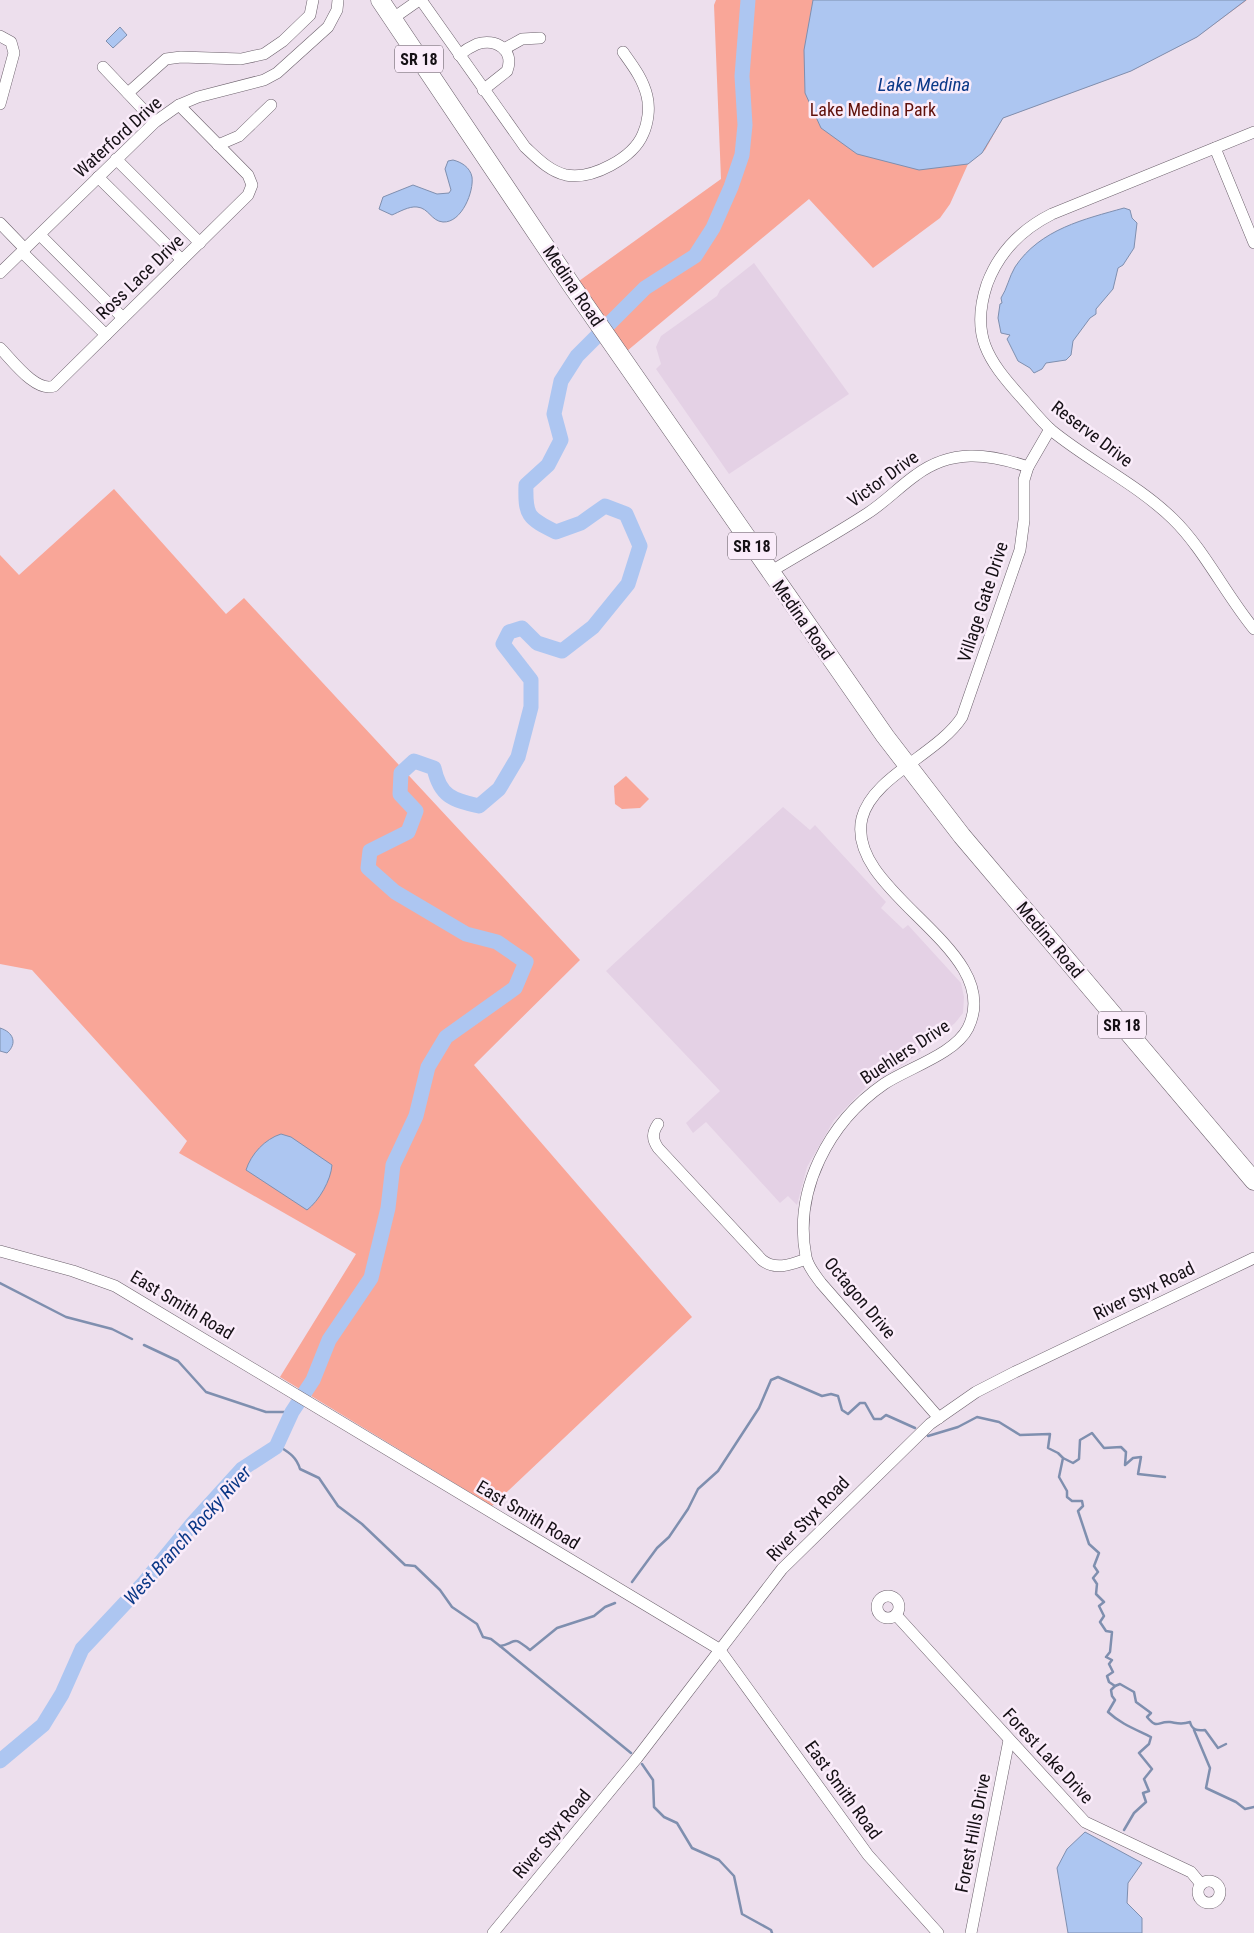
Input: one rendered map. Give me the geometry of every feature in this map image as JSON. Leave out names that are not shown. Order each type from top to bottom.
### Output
[{"type":"highway","name":"Medina Road","points":[[380,0],[588,309],[770,572],[908,766],[962,836],[1254,1181]]},
{"type":"street","points":[[128,93],[166,59],[181,57],[241,60],[264,54],[283,41],[310,15],[314,0]]},
{"type":"street","name":"Waterford Drive","points":[[0,273],[155,122],[180,105],[198,97],[264,80],[277,74],[328,27],[337,10],[338,0]]},
{"type":"street","points":[[392,19],[420,0],[525,147],[544,165],[566,175],[588,176],[605,169],[628,152],[643,135],[648,114],[647,96],[640,77],[623,52]]},
{"type":"street","points":[[0,36],[11,42],[14,53],[0,104]]},
{"type":"street","points":[[504,49],[522,39],[540,38]]},
{"type":"street","points":[[459,55],[475,45],[484,43],[494,43],[504,49],[509,59],[507,71],[483,90]]},
{"type":"street","points":[[103,67],[155,122]]},
{"type":"street","points":[[180,105],[218,145],[239,136],[271,105]]},
{"type":"street","name":"Reserve Drive","points":[[1254,132],[1039,220],[1017,238],[998,261],[990,276],[982,307],[982,334],[985,348],[998,372],[1050,429],[1149,499],[1175,521],[1254,629]]},
{"type":"street","name":"Ross Lace Drive","points":[[0,348],[36,384],[43,388],[54,386],[248,195],[252,185],[248,175],[218,145]]},
{"type":"street","points":[[1215,148],[1254,243]]},
{"type":"street","points":[[116,159],[200,243]]},
{"type":"street","points":[[98,177],[182,260]]},
{"type":"street","points":[[0,223],[106,335]]},
{"type":"street","points":[[40,234],[123,318]]},
{"type":"street","name":"Village Gate Drive","points":[[908,766],[945,739],[955,728],[967,707],[1020,550],[1024,520],[1024,480],[1028,467],[1050,429]]},
{"type":"street","name":"Victor Drive","points":[[770,572],[869,513],[914,476],[940,461],[967,455],[981,455],[1002,458],[1028,467]]},
{"type":"street","name":"Buehlers Drive","points":[[806,1259],[806,1198],[814,1172],[839,1127],[861,1102],[885,1083],[952,1046],[967,1030],[974,1009],[971,984],[965,970],[872,866],[864,848],[862,818],[869,803],[880,789],[908,766]]},
{"type":"street","name":"Octagon Drive","points":[[658,1124],[653,1130],[653,1137],[658,1148],[762,1260],[777,1266],[806,1259],[821,1284],[939,1418]]},
{"type":"street","name":"East Smith Road","points":[[0,1251],[73,1271],[115,1286],[719,1649],[868,1854],[938,1933]]},
{"type":"street","name":"River Styx Road","points":[[493,1933],[631,1765],[782,1569],[872,1478],[939,1418],[976,1392],[1015,1372],[1254,1258]]},
{"type":"street","name":"Forest Lake Drive","points":[[896,1615],[1085,1822],[1191,1872],[1201,1884]]},
{"type":"street","name":"Forest Hills Drive","points":[[971,1933],[1009,1740]]},
{"type":"shaded area","points":[[754,263],[849,394],[729,474],[656,369],[661,364],[656,347],[661,336],[717,296],[720,290]]},
{"type":"shaded area","points":[[783,807],[810,830],[815,825],[886,902],[881,908],[903,929],[908,925],[961,983],[964,997],[963,1013],[955,1023],[906,1063],[866,1087],[834,1120],[807,1167],[797,1205],[788,1196],[780,1203],[706,1122],[693,1133],[686,1123],[720,1091],[606,971]]},
{"type":"green space","name":"Lake Medina Park","points":[[716,0],[1247,0],[1197,37],[1131,71],[1003,118],[985,150],[968,164],[950,204],[940,218],[873,268],[809,199],[621,356],[572,286],[721,179],[714,5]]},
{"type":"green space","points":[[114,489],[226,614],[244,598],[580,960],[474,1065],[692,1317],[492,1506],[280,1377],[356,1254],[179,1153],[187,1141],[32,970],[0,964],[0,555],[19,575]]},
{"type":"green space","points":[[626,776],[649,799],[640,808],[622,809],[615,804],[614,786]]},
{"type":"water","name":"Lake Medina","points":[[813,0],[1246,0],[1197,37],[1131,71],[1003,118],[982,153],[968,164],[919,170],[857,154],[821,128],[805,93],[804,50]]},
{"type":"water","points":[[120,27],[127,35],[113,48],[106,41]]},
{"type":"water","points":[[453,160],[465,165],[472,177],[472,183],[469,198],[461,212],[450,221],[439,221],[417,207],[407,208],[392,215],[379,209],[383,197],[413,185],[437,194],[449,193],[451,190],[445,169],[448,161]]},
{"type":"water","points":[[1124,208],[1130,210],[1132,218],[1137,223],[1134,248],[1123,265],[1118,268],[1113,289],[1096,309],[1096,314],[1090,318],[1073,341],[1071,355],[1066,360],[1046,363],[1042,369],[1034,373],[1030,368],[1018,361],[1007,339],[1010,335],[1001,333],[998,318],[1000,304],[1002,303],[1001,298],[1015,267],[1037,243],[1064,227]]},
{"type":"water","points":[[0,1028],[8,1032],[12,1038],[12,1045],[7,1053],[0,1051]]},
{"type":"water","points":[[281,1134],[291,1137],[332,1165],[324,1190],[307,1210],[246,1170],[251,1158],[259,1148],[269,1139]]},
{"type":"water","points":[[1085,1832],[1142,1863],[1128,1883],[1127,1903],[1142,1918],[1142,1933],[1068,1933],[1057,1868],[1067,1849]]},
{"type":"waterway","name":"West Branch Rocky River","points":[[0,1761],[43,1725],[62,1694],[82,1649],[143,1584],[193,1523],[242,1469],[276,1447],[292,1412],[313,1380],[329,1340],[371,1278],[388,1208],[393,1165],[416,1116],[428,1067],[446,1037],[515,988],[526,962],[497,942],[466,934],[395,892],[368,868],[370,851],[408,832],[416,811],[400,794],[401,773],[414,761],[434,768],[440,785],[454,799],[479,806],[499,789],[518,757],[531,707],[531,680],[503,644],[509,632],[522,628],[537,643],[562,651],[593,627],[628,584],[640,546],[626,514],[605,506],[581,523],[556,532],[539,523],[530,515],[526,503],[526,485],[548,465],[561,440],[554,414],[561,381],[577,356],[645,288],[695,256],[713,228],[731,187],[742,155],[745,125],[742,76],[748,0]]},
{"type":"waterway","points":[[0,1283],[66,1317],[112,1329],[132,1339]]},
{"type":"waterway","points":[[144,1345],[178,1361],[206,1392],[266,1412],[292,1412]]},
{"type":"waterway","points":[[632,1582],[657,1548],[669,1537],[688,1509],[698,1489],[718,1471],[759,1408],[771,1380],[778,1377],[822,1396],[831,1394],[838,1396],[842,1410],[848,1414],[860,1403],[865,1403],[874,1419],[881,1419],[886,1415],[915,1428]]},
{"type":"waterway","points":[[928,1436],[958,1427],[977,1417],[999,1422],[1020,1435],[1050,1434],[1048,1448],[1063,1458],[1059,1477],[1067,1491],[1067,1497],[1072,1501],[1082,1501],[1083,1506],[1078,1511],[1089,1544],[1099,1553],[1094,1566],[1098,1572],[1093,1578],[1097,1584],[1096,1594],[1104,1602],[1099,1606],[1104,1616],[1100,1622],[1106,1631],[1112,1632],[1110,1652],[1106,1657],[1112,1660],[1109,1664],[1113,1672],[1107,1676],[1109,1682],[1115,1686],[1111,1690],[1115,1700],[1108,1712],[1123,1723],[1151,1737],[1149,1744],[1139,1753],[1152,1769],[1144,1779],[1149,1791],[1143,1793],[1146,1802],[1134,1813],[1124,1830]]},
{"type":"waterway","points":[[1063,1458],[1073,1463],[1079,1459],[1080,1440],[1092,1433],[1104,1448],[1121,1447],[1126,1452],[1125,1465],[1133,1458],[1141,1457],[1138,1474],[1165,1477]]},
{"type":"waterway","points":[[277,1445],[294,1458],[300,1469],[319,1478],[338,1506],[362,1524],[405,1565],[415,1566],[440,1590],[452,1607],[477,1624],[483,1637],[491,1639],[500,1646],[516,1641],[530,1650],[557,1628],[594,1616],[605,1607],[615,1603]]},
{"type":"waterway","points":[[500,1646],[631,1753]]},
{"type":"waterway","points":[[1115,1686],[1120,1684],[1134,1692],[1136,1702],[1151,1713],[1147,1717],[1153,1723],[1170,1722],[1182,1724],[1190,1722],[1195,1729],[1205,1730],[1218,1748],[1226,1744]]},
{"type":"waterway","points":[[1194,1730],[1210,1768],[1206,1788],[1236,1802],[1245,1809],[1254,1807]]},
{"type":"waterway","points":[[642,1764],[653,1780],[654,1807],[664,1817],[677,1823],[692,1848],[719,1860],[734,1876],[742,1914],[771,1930],[772,1933]]}]
